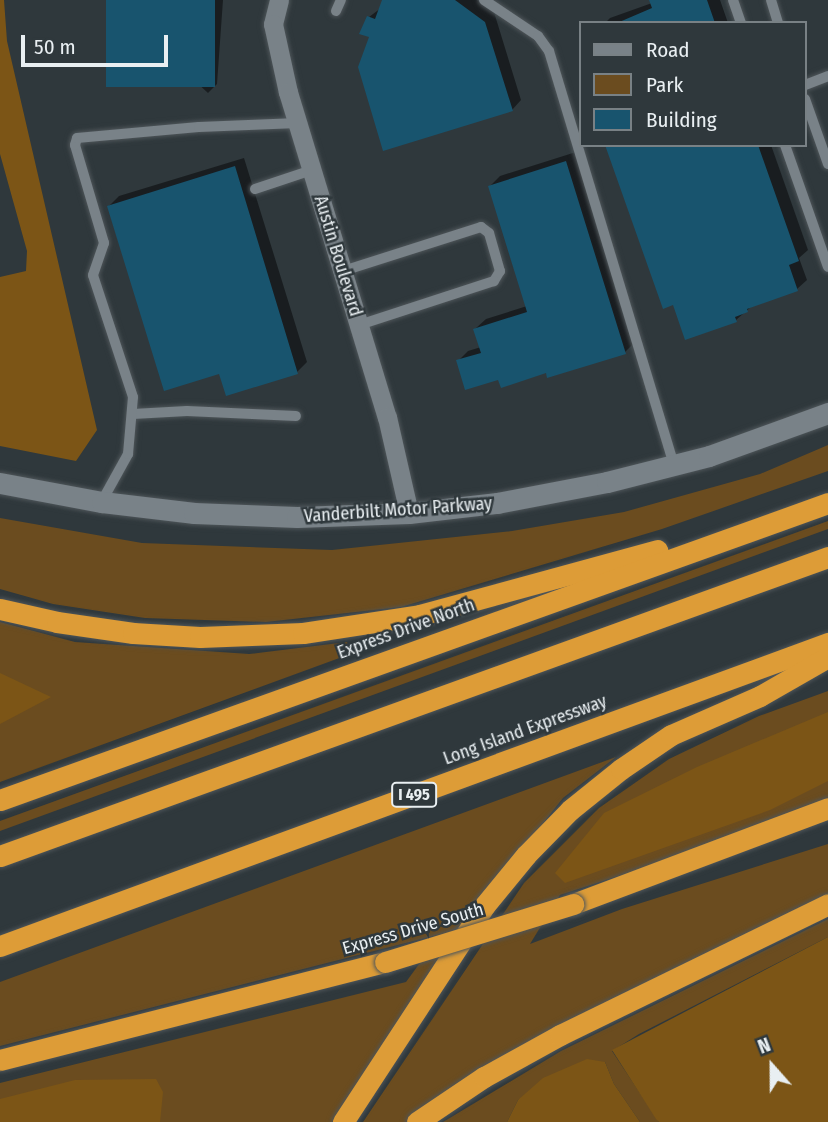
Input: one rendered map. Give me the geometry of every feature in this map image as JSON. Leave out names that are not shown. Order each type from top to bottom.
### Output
[{"type":"highway","points":[[0,610],[97,629],[169,635],[267,636],[338,630],[433,612],[828,503]]},
{"type":"highway","name":"Express Drive North","points":[[0,800],[828,503]]},
{"type":"highway","points":[[0,856],[828,557]]},
{"type":"highway","name":"Long Island Expressway","points":[[0,946],[828,643]]},
{"type":"highway","points":[[343,1122],[485,905],[526,855],[563,817],[612,776],[671,735],[760,696],[828,657]]},
{"type":"highway","name":"Express Drive South","points":[[0,1060],[386,962],[573,904],[828,808]]},
{"type":"highway","points":[[723,849],[828,822]]},
{"type":"highway","points":[[417,1122],[484,1077],[559,1035],[828,904]]},
{"type":"main road","name":"Vanderbilt Motor Parkway","points":[[0,483],[102,502],[194,513],[254,516],[410,513],[538,496],[674,466],[754,441],[828,413]]},
{"type":"street","name":"Austin Boulevard","points":[[279,0],[273,24],[298,123],[398,459],[410,513]]},
{"type":"lane","points":[[336,10],[341,0]]},
{"type":"lane","points":[[484,0],[538,36],[549,51],[674,466]]},
{"type":"lane","points":[[733,0],[740,21]]},
{"type":"lane","points":[[771,0],[777,21]]},
{"type":"lane","points":[[807,84],[828,76]]},
{"type":"lane","points":[[807,105],[828,164]]},
{"type":"lane","points":[[102,502],[128,454],[133,397],[93,275],[104,243],[75,145],[77,138],[199,127],[298,123]]},
{"type":"lane","points":[[786,147],[828,267]]},
{"type":"lane","points":[[255,189],[312,170]]},
{"type":"lane","points":[[343,271],[481,228],[489,233],[493,246],[500,271],[494,281],[359,325]]},
{"type":"lane","points":[[133,414],[187,411],[296,416]]},
{"type":"green space","points":[[828,445],[828,471],[662,529],[401,607],[266,622],[145,618],[53,604],[0,589],[0,518],[142,543],[332,550],[512,531],[624,512],[760,474]]},
{"type":"green space","points":[[828,521],[828,529],[0,831],[0,821]]},
{"type":"green space","points":[[0,622],[75,642],[249,654],[347,642],[353,653],[0,782]]},
{"type":"green space","points":[[828,691],[828,800],[698,850],[560,895],[530,944],[622,909],[828,844],[828,900],[413,1122],[363,1122],[524,883],[599,808],[669,759],[759,716]]},
{"type":"green space","points":[[616,757],[563,798],[466,920],[334,1122],[0,1122],[0,1083],[406,982],[441,934],[0,1046],[0,982]]},
{"type":"green space","points":[[828,919],[828,937],[639,1034],[612,1051],[659,1122],[640,1122],[614,1084],[605,1062],[518,1100],[507,1122],[443,1122],[561,1051]]},
{"type":"shaded area","points":[[0,0],[4,0],[7,41],[97,430],[76,461],[0,446],[0,277],[26,271],[27,251],[0,154]]},
{"type":"shaded area","points":[[0,673],[51,697],[0,724]]},
{"type":"shaded area","points":[[828,712],[828,781],[770,810],[565,883],[555,873],[604,813],[697,767]]},
{"type":"shaded area","points":[[828,937],[828,1122],[659,1122],[612,1050]]},
{"type":"shaded area","points":[[587,1059],[605,1062],[614,1084],[640,1122],[507,1122],[518,1100],[543,1078]]},
{"type":"shaded area","points":[[156,1079],[163,1092],[160,1122],[0,1122],[0,1099],[75,1080]]},
{"type":"building","points":[[106,0],[215,0],[215,87],[106,87]]},
{"type":"building","points":[[382,0],[455,0],[485,22],[513,111],[383,151],[358,67],[369,37],[359,34],[367,16],[375,19]]},
{"type":"building","points":[[649,0],[707,0],[714,21],[622,21],[652,8]]},
{"type":"building","points":[[606,147],[759,147],[799,261],[789,265],[798,291],[747,309],[748,312],[735,317],[737,322],[685,340],[673,305],[663,309]]},
{"type":"building","points":[[566,161],[626,354],[547,378],[546,373],[501,388],[498,380],[465,390],[456,360],[481,353],[473,329],[527,312],[488,186]]},
{"type":"building","points":[[235,166],[298,374],[226,396],[219,374],[164,391],[107,206]]}]
